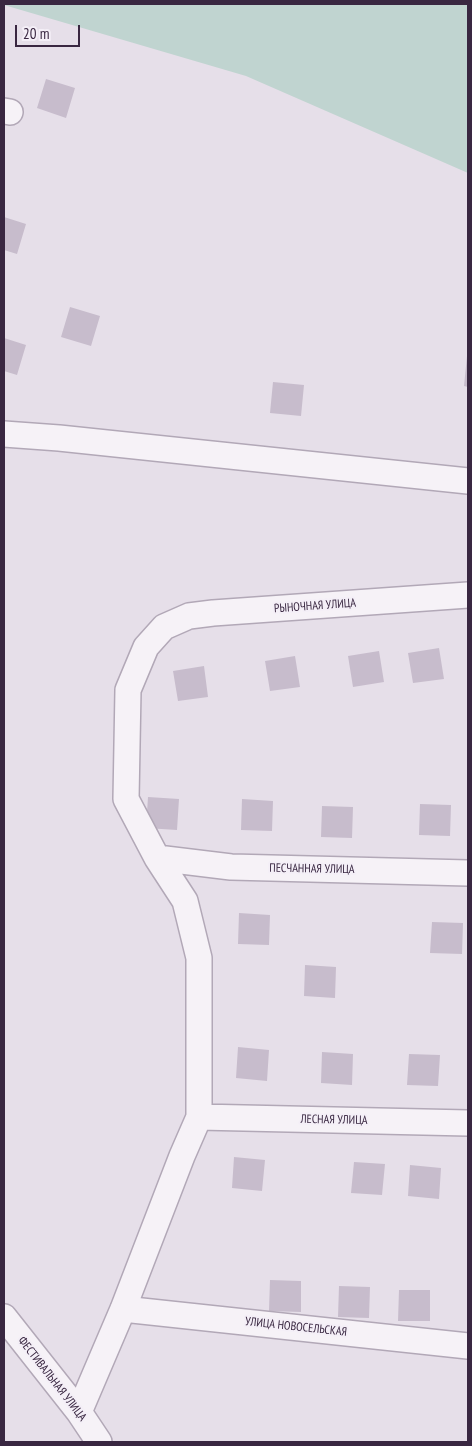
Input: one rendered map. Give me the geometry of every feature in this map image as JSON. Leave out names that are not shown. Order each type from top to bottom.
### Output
[{"type":"street","points":[[4,434],[59,438],[468,481]]},
{"type":"street","name":"РЫНОЧНАЯ УЛИЦА","points":[[157,858],[126,799],[128,690],[146,647],[164,627],[190,616],[213,613],[468,595]]},
{"type":"street","points":[[79,1412],[123,1309],[182,1156],[199,1118],[199,958],[185,901],[157,858]]},
{"type":"street","name":"ПЕСЧАННАЯ УЛИЦА","points":[[157,858],[231,867],[468,873]]},
{"type":"street","name":"ЛЕСНАЯ УЛИЦА","points":[[199,1118],[468,1124]]},
{"type":"street","name":"УЛИЦА НОВОСЕЛЬСКАЯ","points":[[123,1309],[468,1346]]},
{"type":"street","name":"ФЕСТИВАЛЬНАЯ УЛИЦА","points":[[4,1317],[79,1412],[99,1442]]},
{"type":"shaded area","points":[[4,4],[468,4],[468,173],[246,76]]},
{"type":"building","points":[[46,79],[75,88],[66,118],[37,108]]},
{"type":"building","points":[[4,217],[26,224],[17,254],[4,250]]},
{"type":"building","points":[[70,307],[100,316],[91,346],[61,337]]},
{"type":"building","points":[[4,338],[26,345],[17,375],[4,371]]},
{"type":"building","points":[[468,356],[468,387],[464,386]]},
{"type":"building","points":[[273,382],[304,385],[301,416],[270,413]]},
{"type":"building","points":[[439,648],[444,679],[413,683],[408,653]]},
{"type":"building","points":[[379,651],[384,682],[353,687],[348,656]]},
{"type":"building","points":[[295,656],[300,687],[270,691],[265,661]]},
{"type":"building","points":[[204,666],[208,697],[178,701],[173,671]]},
{"type":"building","points":[[148,797],[179,799],[177,830],[146,828]]},
{"type":"building","points":[[242,799],[273,801],[272,831],[241,830]]},
{"type":"building","points":[[420,804],[451,805],[450,836],[419,835]]},
{"type":"building","points":[[322,806],[353,807],[352,838],[321,837]]},
{"type":"building","points":[[239,913],[270,915],[269,945],[238,944]]},
{"type":"building","points":[[432,922],[463,923],[462,954],[430,953]]},
{"type":"building","points":[[305,965],[336,967],[335,998],[304,996]]},
{"type":"building","points":[[238,1047],[269,1050],[267,1081],[236,1078]]},
{"type":"building","points":[[322,1052],[353,1054],[352,1085],[321,1083]]},
{"type":"building","points":[[409,1054],[440,1055],[438,1086],[407,1085]]},
{"type":"building","points":[[234,1157],[265,1160],[262,1191],[232,1188]]},
{"type":"building","points":[[354,1162],[385,1164],[382,1195],[351,1193]]},
{"type":"building","points":[[410,1165],[441,1168],[439,1199],[408,1196]]},
{"type":"building","points":[[270,1280],[301,1281],[301,1312],[269,1311]]},
{"type":"building","points":[[339,1286],[370,1287],[369,1318],[338,1317]]},
{"type":"building","points":[[399,1290],[430,1290],[430,1321],[398,1321]]}]
